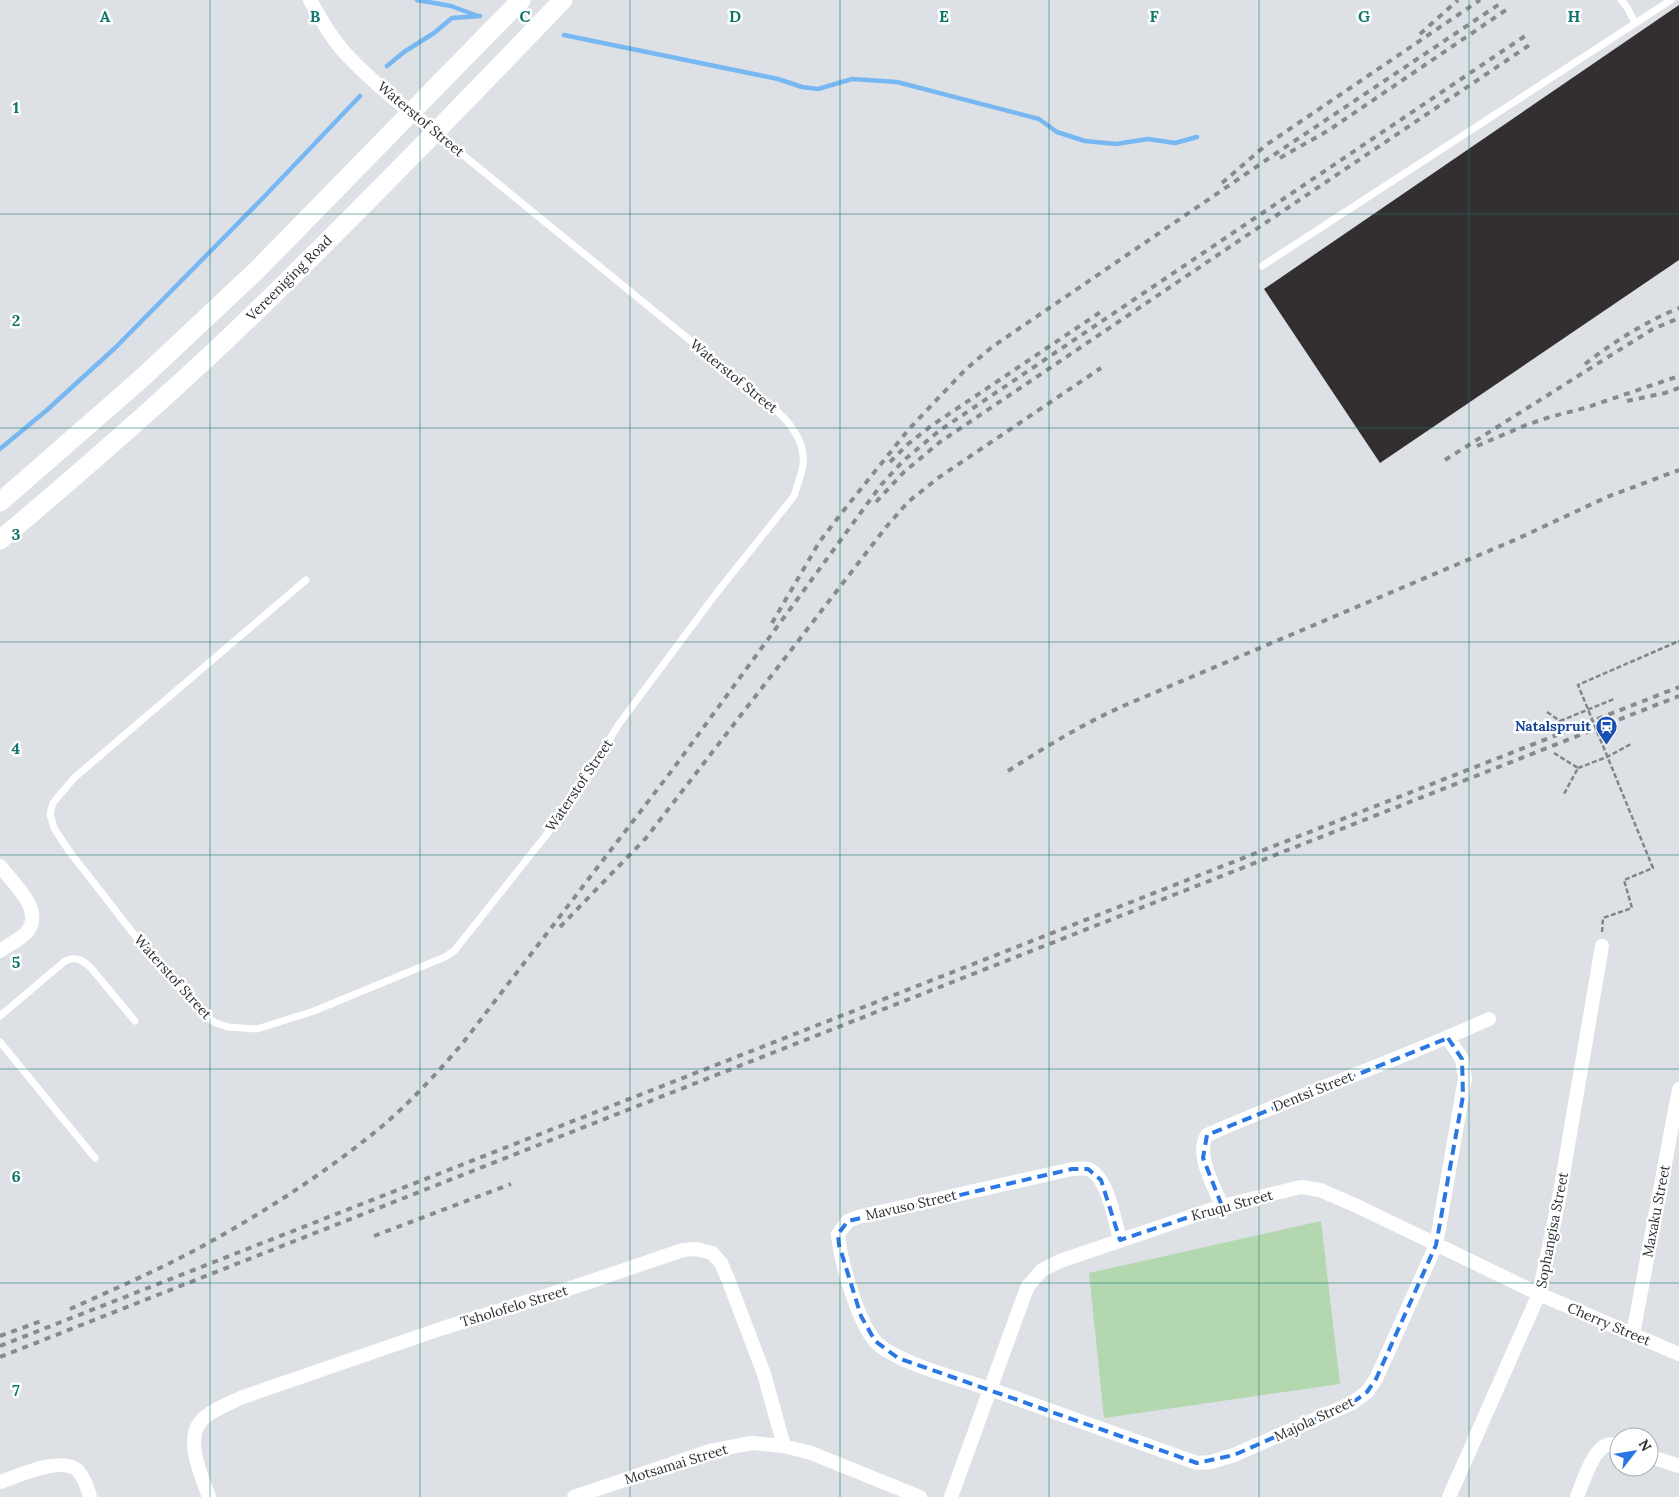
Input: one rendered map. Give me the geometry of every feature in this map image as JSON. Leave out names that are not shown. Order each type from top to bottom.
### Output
[{"type":"main road","name":"Vereeniging Road","points":[[0,502],[142,378],[256,271],[521,0]]},
{"type":"main road","name":"Vereeniging Road","points":[[0,540],[138,420],[274,295],[453,116],[563,0]]},
{"type":"street","name":"Waterstof Street","points":[[310,0],[345,54],[410,112],[436,132]]},
{"type":"street","points":[[0,866],[23,895],[32,911],[32,918],[27,932],[0,951]]},
{"type":"street","name":"Sophangisa Street","points":[[1449,1497],[1539,1294],[1558,1204],[1602,946]]},
{"type":"street","name":"Dentsi Street","points":[[1222,1206],[1203,1158],[1203,1141],[1207,1135],[1252,1115],[1448,1038],[1489,1019]]},
{"type":"street","name":"Majola Street","points":[[989,1389],[1197,1463],[1211,1462],[1234,1455],[1352,1402],[1367,1392],[1376,1379],[1436,1245],[1465,1079],[1462,1059],[1448,1038]]},
{"type":"street","name":"Maxaku Street","points":[[1633,1334],[1675,1128],[1679,1089]]},
{"type":"street","name":"Mavuso Street","points":[[989,1389],[898,1358],[875,1341],[861,1316],[850,1287],[839,1245],[838,1234],[842,1227],[848,1221],[858,1217],[1072,1169],[1088,1169],[1101,1180],[1108,1194],[1120,1240]]},
{"type":"street","name":"Kruqu Street","points":[[951,1497],[1028,1286],[1042,1270],[1074,1256],[1120,1240],[1222,1206],[1301,1187],[1320,1190],[1357,1206],[1539,1294]]},
{"type":"street","name":"Tsholofelo Street","points":[[209,1497],[195,1453],[193,1437],[197,1425],[216,1410],[243,1397],[443,1328],[683,1250],[712,1253],[721,1263],[764,1374],[784,1446]]},
{"type":"street","name":"Cherry Street","points":[[1539,1294],[1679,1354]]},
{"type":"street","name":"Motsamai Street","points":[[574,1497],[710,1451],[752,1443],[784,1446],[811,1453],[920,1497]]},
{"type":"street","points":[[1577,1497],[1595,1455],[1600,1448],[1609,1444]]},
{"type":"street","points":[[1659,1459],[1679,1466]]},
{"type":"street","points":[[0,1482],[47,1466],[70,1466],[77,1470],[83,1478],[90,1497]]},
{"type":"lane","points":[[1621,0],[1635,23]]},
{"type":"lane","points":[[1262,266],[1670,0]]},
{"type":"lane","name":"Waterstof Street","points":[[306,580],[74,778],[53,803],[50,814],[54,828],[69,851],[140,942],[206,1017],[228,1027],[257,1029],[314,1011],[445,957],[454,951],[563,814],[619,724],[718,591],[794,496],[799,481],[803,463],[800,445],[792,428],[775,407],[436,132]]},
{"type":"lane","points":[[0,1016],[65,961],[77,958],[84,961],[91,968],[135,1021]]},
{"type":"lane","points":[[0,1042],[95,1158]]},
{"type":"path","points":[[1602,946],[1603,918],[1632,908],[1624,880],[1653,868],[1578,685],[1679,642]]},
{"type":"path","points":[[1553,732],[1560,721],[1614,699]]},
{"type":"path","points":[[1547,712],[1560,721]]},
{"type":"path","points":[[1564,794],[1578,768],[1607,757],[1631,744]]},
{"type":"path","points":[[1554,753],[1578,768]]},
{"type":"highlighted area","points":[[1448,1038],[1462,1059],[1463,1096],[1436,1245],[1376,1379],[1367,1392],[1352,1403],[1234,1455],[1197,1463],[898,1358],[875,1341],[861,1316],[839,1245],[838,1234],[848,1221],[1072,1169],[1088,1169],[1101,1180],[1120,1240],[1222,1206],[1203,1158],[1207,1135]]},
{"type":"green space","points":[[1321,1221],[1340,1384],[1104,1418],[1089,1273]]},
{"type":"building","points":[[1679,5],[1679,260],[1380,463],[1264,289]]},
{"type":"waterway","points":[[417,0],[451,6],[478,16]]},
{"type":"waterway","points":[[387,66],[452,18],[480,16]]},
{"type":"waterway","points":[[564,35],[778,79],[802,87],[818,89],[852,79],[897,82],[1039,119],[1057,132],[1085,141],[1116,144],[1148,139],[1175,143],[1197,137]]},
{"type":"waterway","points":[[0,449],[47,410],[115,348],[261,200],[360,96]]},
{"type":"railway","points":[[1420,34],[1458,0]]},
{"type":"railway","points":[[1222,183],[1266,145],[1480,0]]},
{"type":"railway","points":[[772,623],[820,541],[844,510],[909,429],[965,370],[992,347],[1501,3]]},
{"type":"railway","points":[[1280,158],[1329,130],[1506,10]]},
{"type":"railway","points":[[70,1309],[181,1257],[259,1213],[341,1158],[380,1128],[413,1098],[462,1044],[673,769],[881,485],[903,461],[939,431],[1525,36]]},
{"type":"railway","points":[[876,502],[904,472],[940,442],[1531,44]]},
{"type":"railway","points":[[1585,364],[1630,333],[1654,319],[1679,308]]},
{"type":"railway","points":[[890,462],[908,444],[931,426],[1102,311]]},
{"type":"railway","points":[[1445,460],[1653,329],[1679,318]]},
{"type":"railway","points":[[560,927],[646,838],[887,526],[908,502],[938,478],[1101,368]]},
{"type":"railway","points":[[1477,446],[1526,425],[1585,408],[1679,376]]},
{"type":"railway","points":[[1627,401],[1679,388]]},
{"type":"railway","points":[[1008,771],[1064,736],[1123,706],[1517,539],[1607,497],[1679,470]]},
{"type":"railway","points":[[0,1346],[1679,687]]},
{"type":"railway","points":[[0,1357],[1679,696]]},
{"type":"railway","points":[[374,1236],[511,1184]]},
{"type":"railway","points":[[0,1336],[44,1320]]},
{"type":"place","name":"Natalspruit","points":[[1607,745]]}]
